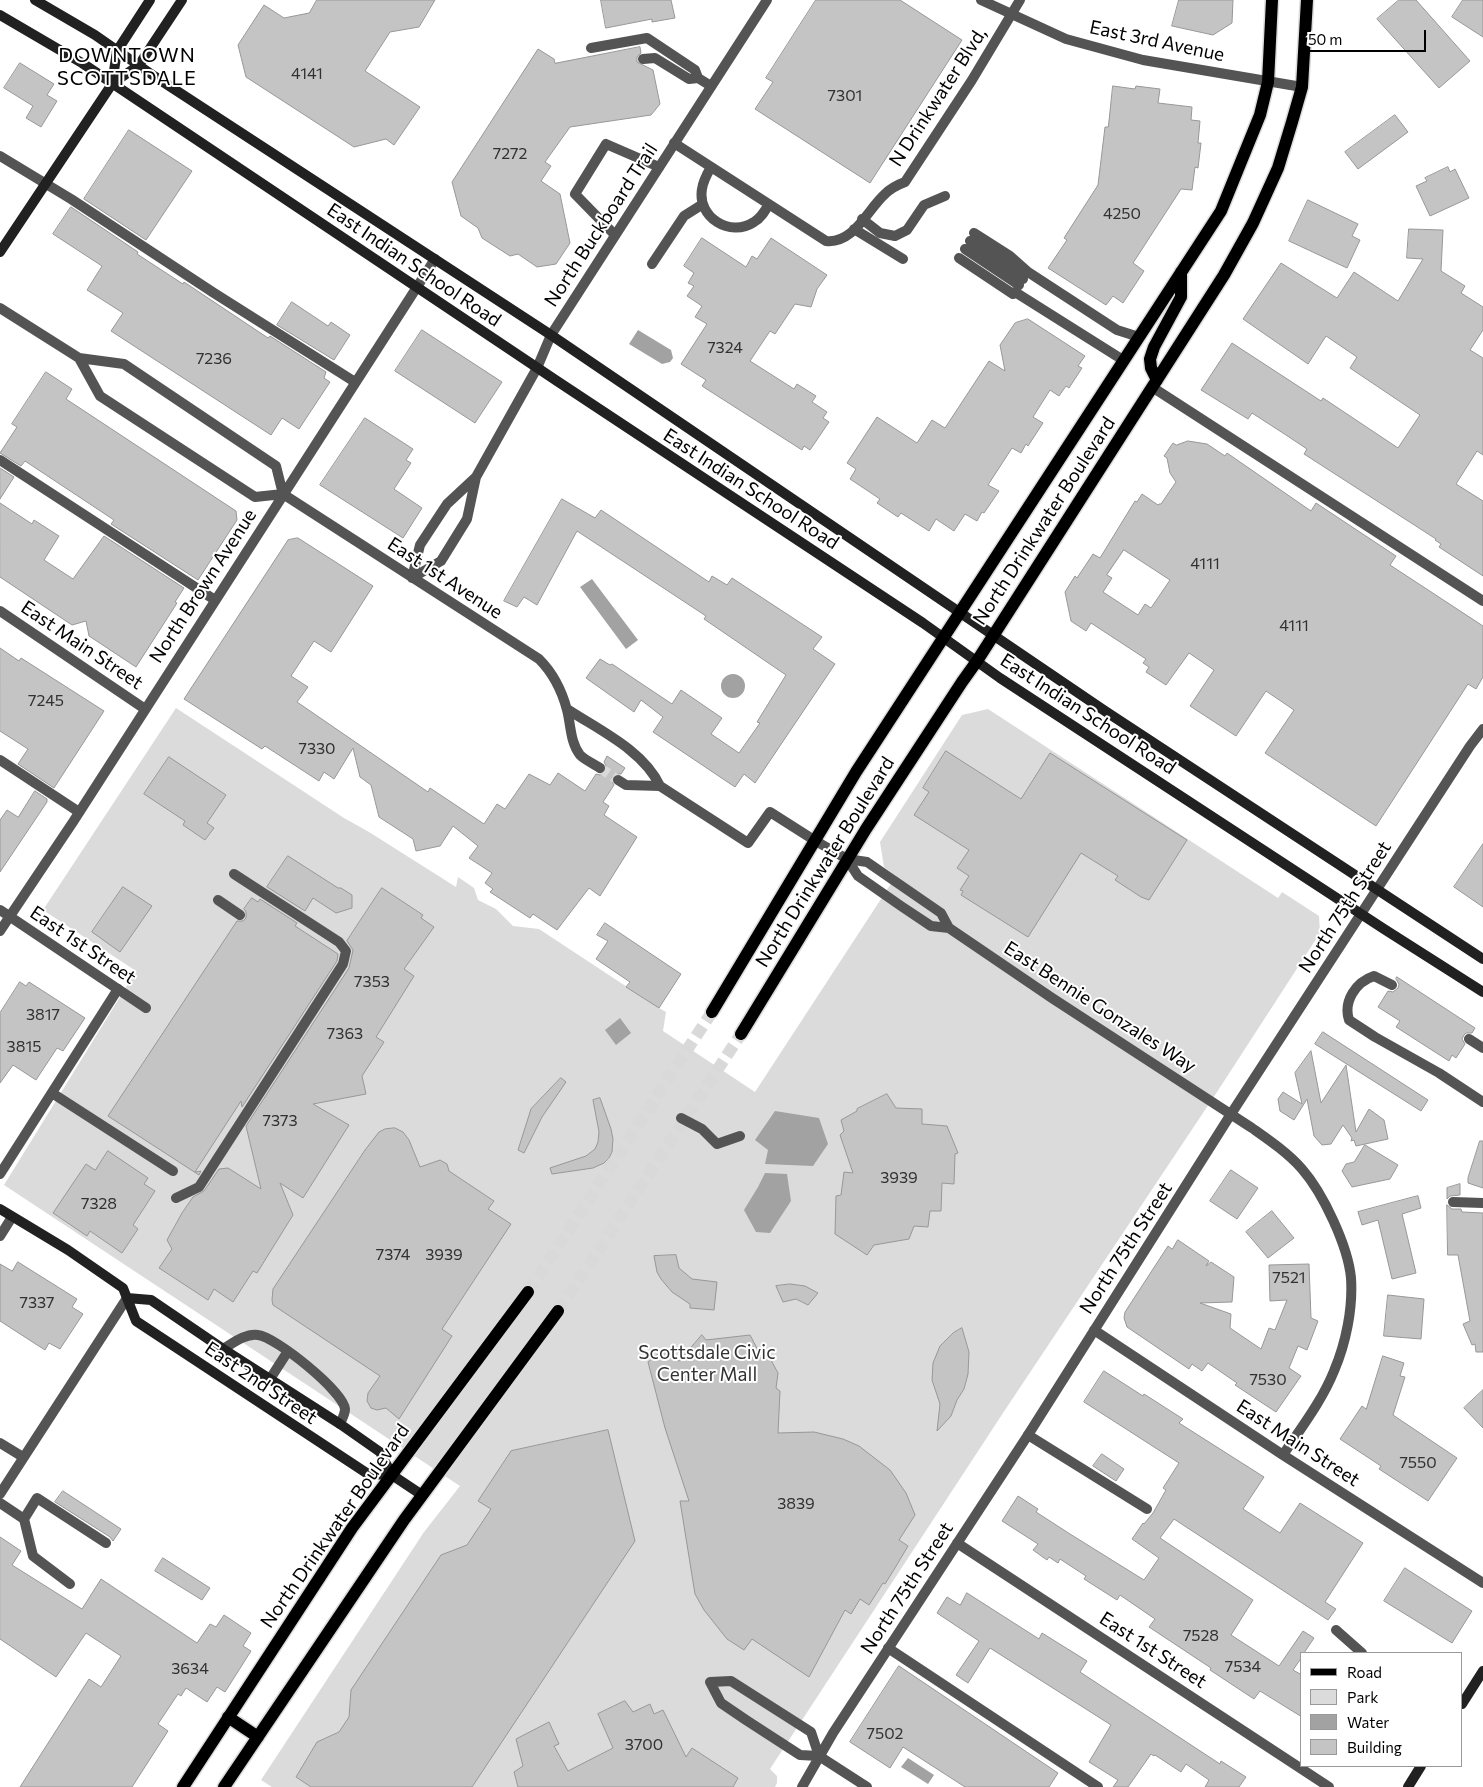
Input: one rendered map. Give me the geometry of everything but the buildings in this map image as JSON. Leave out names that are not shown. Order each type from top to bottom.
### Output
[{"type":"main road","name":"East Indian School Road","points":[[35,0],[139,65],[551,336],[1105,711],[1483,959]]},
{"type":"main road","points":[[112,84],[117,51],[150,0]]},
{"type":"main road","points":[[0,252],[112,84],[139,65],[182,0]]},
{"type":"main road","name":"North Drinkwater Boulevard","points":[[712,1012],[856,772],[1220,211],[1257,122],[1268,82],[1272,0]]},
{"type":"main road","name":"North Drinkwater Boulevard","points":[[741,1034],[847,859],[919,746],[994,635],[1224,275],[1253,223],[1278,168],[1302,87],[1307,0]]},
{"type":"main road","name":"East Indian School Road","points":[[0,15],[82,64],[944,638],[1000,678],[1360,914],[1483,992]]},
{"type":"main road","points":[[1154,383],[1150,359],[1154,347],[1182,297],[1181,272]]},
{"type":"main road","name":"East 2nd Street","points":[[0,1209],[71,1252],[123,1288],[136,1321],[368,1474],[392,1475]]},
{"type":"main road","name":"North Drinkwater Boulevard","points":[[183,1787],[331,1558],[528,1292]]},
{"type":"main road","name":"East 2nd Street","points":[[127,1298],[151,1300],[340,1424],[380,1452],[392,1475],[422,1495]]},
{"type":"main road","points":[[224,1787],[353,1593],[422,1495],[558,1311]]},
{"type":"main road","points":[[1463,1702],[1483,1671]]},
{"type":"main road","points":[[228,1718],[258,1737]]},
{"type":"main road","points":[[1408,1787],[1420,1767]]},
{"type":"street","name":"North Buckboard Trail","points":[[412,578],[420,545],[447,504],[476,476],[537,368],[551,336],[767,0]]},
{"type":"street","name":"East 3rd Avenue","points":[[981,0],[1066,39],[1143,60],[1302,87]]},
{"type":"street","name":"N Drinkwater Blvd,","points":[[674,142],[826,241],[840,240],[850,234],[884,194],[905,182],[972,80],[1020,0]]},
{"type":"street","points":[[590,48],[647,38],[695,70],[698,78],[711,86]]},
{"type":"street","points":[[643,59],[655,58],[689,79],[698,78]]},
{"type":"street","points":[[615,235],[575,194],[606,144],[659,166]]},
{"type":"street","points":[[0,156],[71,199],[214,293],[355,382]]},
{"type":"street","points":[[711,167],[705,177],[702,188],[703,204],[712,220],[722,226],[733,228],[745,227],[755,222],[769,204]]},
{"type":"street","points":[[862,219],[880,233],[895,236],[907,230],[924,205],[945,196]]},
{"type":"street","points":[[652,264],[684,216],[703,204]]},
{"type":"street","points":[[854,229],[903,259]]},
{"type":"street","points":[[967,245],[1005,264],[1018,287]]},
{"type":"street","points":[[967,245],[1018,287],[1123,360]]},
{"type":"street","points":[[967,245],[1010,256],[1028,272],[1117,330],[1139,337]]},
{"type":"street","name":"North Brown Avenue","points":[[0,931],[79,812],[434,259]]},
{"type":"street","points":[[0,308],[79,358],[124,364],[276,466],[283,494],[255,497],[100,396],[79,358]]},
{"type":"street","points":[[1154,383],[1483,601]]},
{"type":"street","points":[[0,460],[214,600]]},
{"type":"street","name":"North Buckboard Trail","points":[[412,578],[441,561],[467,518],[476,476]]},
{"type":"street","name":"East 1st Avenue","points":[[283,494],[539,659],[550,670],[558,686],[567,709],[573,741],[581,756],[600,768]]},
{"type":"street","name":"East Main Street","points":[[0,611],[145,709]]},
{"type":"street","points":[[567,709],[638,756],[654,774],[660,786],[748,843],[770,812],[847,859]]},
{"type":"street","name":"North 75th Street","points":[[802,1787],[819,1756],[1028,1435],[1231,1114],[1360,914],[1483,729]]},
{"type":"street","points":[[0,760],[79,812]]},
{"type":"street","points":[[618,780],[626,785],[660,786]]},
{"type":"street","name":"East Bennie Gonzales Way","points":[[847,859],[858,876],[916,916],[931,926],[949,928]]},
{"type":"street","name":"East Bennie Gonzales Way","points":[[847,859],[867,862],[941,913],[949,928],[1052,998],[1231,1114],[1277,1146],[1302,1169],[1320,1194],[1343,1248],[1350,1276],[1351,1300],[1348,1321],[1335,1370],[1315,1406],[1283,1455]]},
{"type":"street","points":[[176,1198],[199,1187],[343,964],[346,951],[339,942],[234,874]]},
{"type":"street","points":[[218,900],[240,915]]},
{"type":"street","name":"East 1st Street","points":[[0,910],[146,1008]]},
{"type":"street","points":[[1392,984],[1374,976],[1359,984],[1354,989],[1351,998],[1347,1014],[1349,1020],[1439,1073],[1483,1102]]},
{"type":"street","points":[[0,1174],[118,989]]},
{"type":"street","points":[[1469,1038],[1483,1048]]},
{"type":"street","points":[[52,1093],[173,1171]]},
{"type":"street","points":[[681,1118],[702,1129],[717,1144],[740,1136]]},
{"type":"street","points":[[124,1140],[131,1131]]},
{"type":"street","points":[[1453,1202],[1483,1203]]},
{"type":"street","points":[[0,1236],[12,1217]]},
{"type":"street","points":[[0,1494],[127,1298]]},
{"type":"street","name":"East Main Street","points":[[1094,1330],[1483,1584]]},
{"type":"street","points":[[223,1349],[250,1334],[267,1338],[288,1351],[307,1365],[341,1400],[345,1411],[340,1424]]},
{"type":"street","points":[[270,1379],[288,1351]]},
{"type":"street","points":[[1028,1435],[1146,1509]]},
{"type":"street","points":[[0,1443],[23,1457]]},
{"type":"street","points":[[24,1519],[37,1498],[106,1543]]},
{"type":"street","points":[[0,1503],[24,1519],[33,1556],[70,1584]]},
{"type":"street","name":"East 1st Street","points":[[957,1543],[1329,1787]]},
{"type":"street","points":[[1336,1630],[1361,1652]]},
{"type":"street","points":[[888,1648],[1098,1787]]},
{"type":"street","points":[[819,1756],[811,1732],[731,1681],[710,1682],[721,1703],[746,1720],[800,1755],[819,1756],[867,1787]]},
{"type":"green space","name":"Scottsdale Civic Center Mall","points":[[176,708],[344,818],[456,887],[458,877],[474,888],[478,900],[496,909],[513,926],[539,929],[666,1012],[663,1031],[755,1092],[896,876],[884,867],[880,842],[962,715],[988,709],[1278,898],[1282,892],[1319,916],[1320,933],[770,1769],[777,1776],[775,1787],[272,1787],[261,1780],[424,1532],[460,1486],[4,1185],[136,971],[43,910]]},
{"type":"water","points":[[638,330],[671,350],[673,358],[670,362],[662,364],[629,344]]},
{"type":"water","points":[[592,579],[638,640],[626,649],[580,587]]},
{"type":"water","points":[[728,674],[738,674],[745,681],[745,691],[738,698],[728,698],[721,691],[721,681]]},
{"type":"water","points":[[620,1018],[631,1033],[616,1045],[605,1030]]},
{"type":"water","points":[[775,1111],[819,1118],[828,1144],[813,1166],[765,1164],[768,1150],[755,1140]]},
{"type":"water","points":[[765,1173],[787,1174],[791,1201],[770,1233],[756,1232],[744,1210]]},
{"type":"water","points":[[908,1758],[934,1775],[928,1784],[901,1767]]},
{"type":"tunnel","points":[[600,768],[618,780]]},
{"type":"tunnel","points":[[528,1292],[712,1012]]},
{"type":"tunnel","points":[[558,1311],[741,1034]]},
{"type":"district","name":"DOWNTOWN SCOTTSDALE","points":[[127,66]]}]
